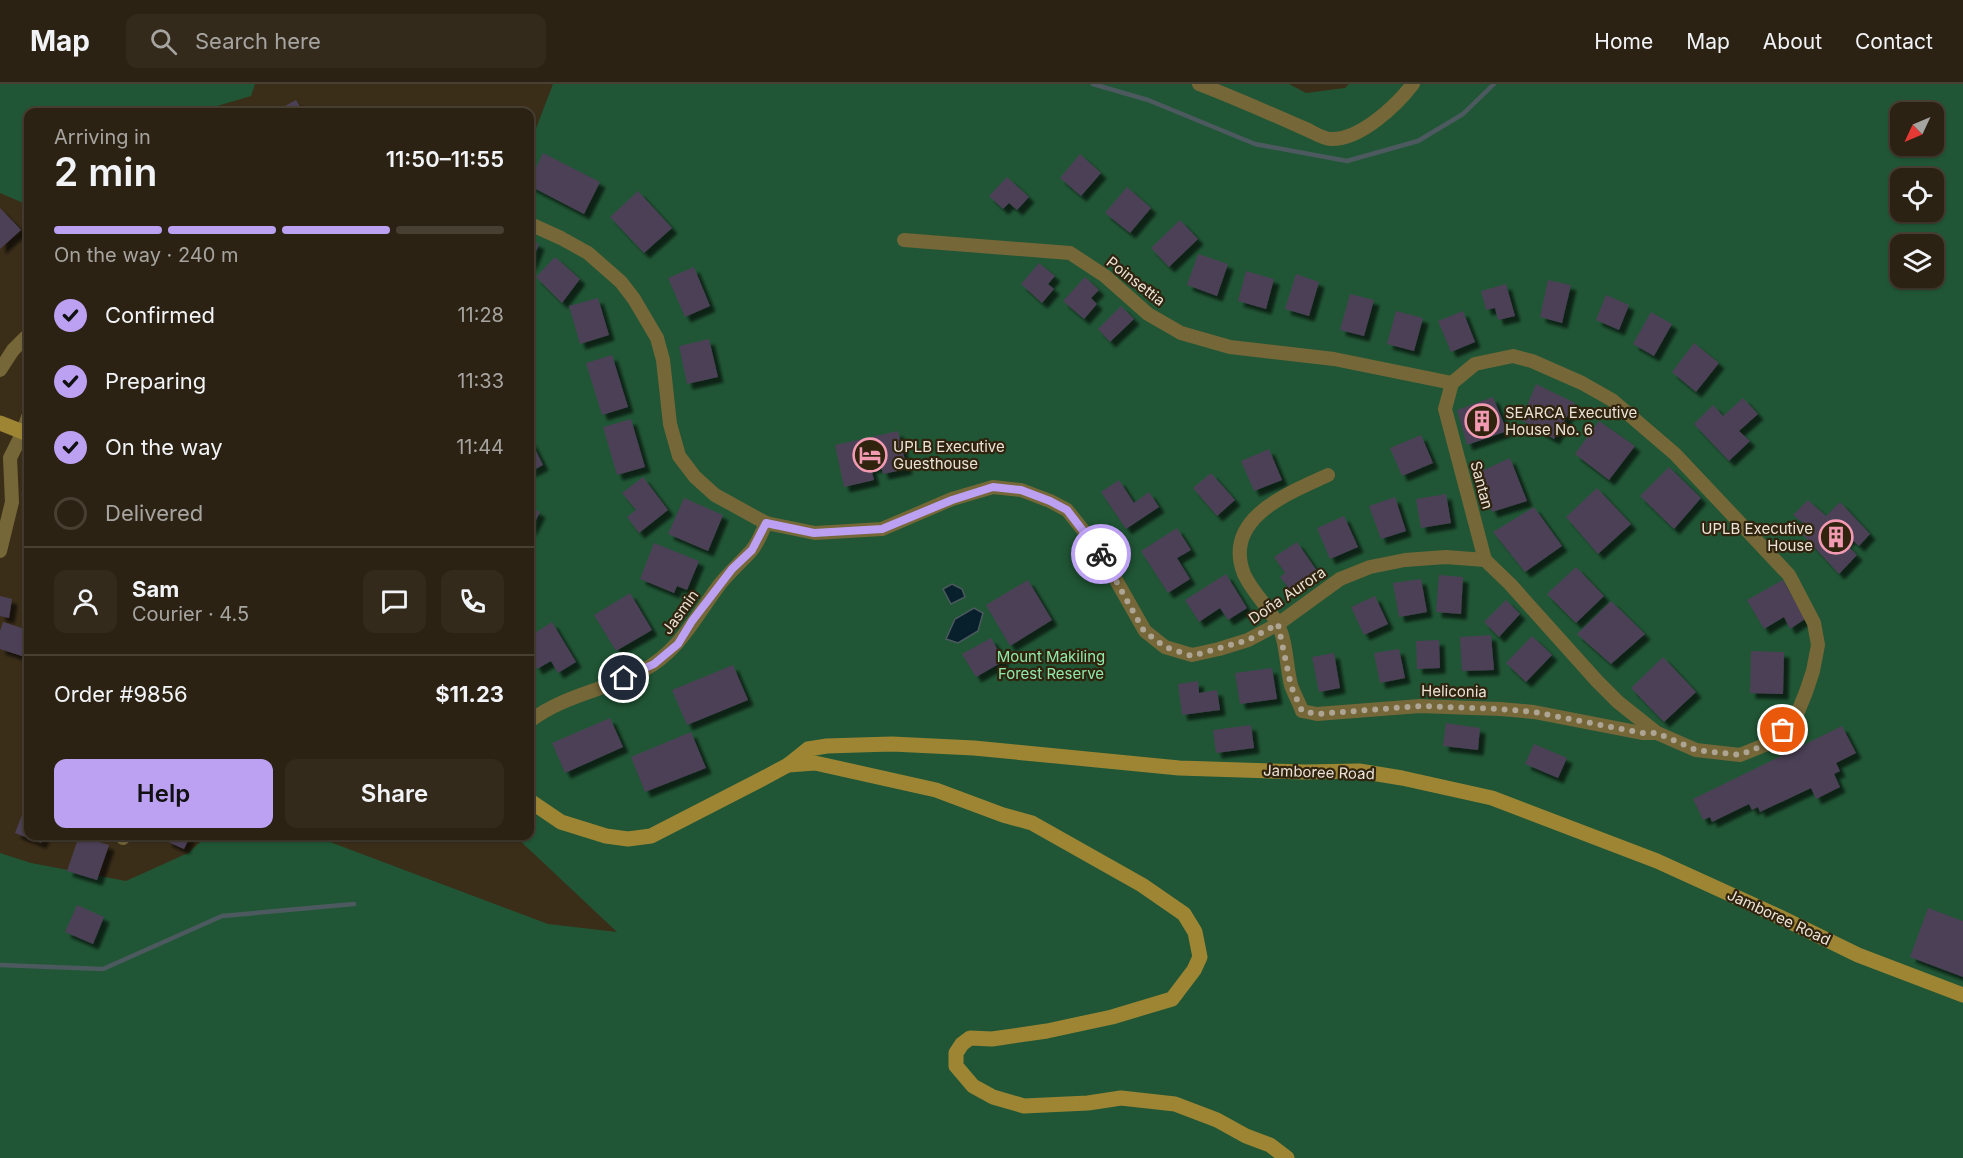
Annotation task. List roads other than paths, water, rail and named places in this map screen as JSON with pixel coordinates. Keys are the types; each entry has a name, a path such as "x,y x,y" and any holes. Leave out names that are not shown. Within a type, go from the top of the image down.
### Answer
{"main road":[{"path":"0,423 24,427"},
{"name":"Jamboree Road","path":"534,804 561,822 606,837 628,839 651,836 788,765 808,749 827,746 892,744 1054,754 1179,768 1305,772 1359,771 1492,798 1657,861 1858,955 1963,996"},
{"path":"788,765 815,763 936,790 1032,824 1142,885 1184,914 1195,932 1200,957 1172,999 1112,1017 1047,1031 992,1039 970,1038 956,1053 956,1066 973,1086 993,1097 1024,1106 1088,1103 1121,1098 1175,1104 1217,1120 1246,1136 1270,1145 1287,1158"}],"street":[{"path":"1198,84 1329,140 1353,135 1382,116 1404,96 1413,84"},
{"name":"Doña Aurora","path":"534,226 588,253 621,282 657,338 663,360 670,424 679,456 695,477 715,495 766,523 814,533 882,529 952,500 993,487 1021,490 1067,510 1099,550 1144,631 1165,647 1192,656 1248,640 1278,624 1340,579 1370,567 1405,560 1446,557 1485,560"},
{"name":"Poinsettia","path":"904,240 1070,254 1105,276 1148,314 1181,333 1230,347 1334,359 1452,383"},
{"path":"0,370 24,339"},
{"path":"1452,383 1475,364 1513,356 1532,361 1582,383 1612,400 1675,454 1789,575 1814,623 1818,645 1813,671 1795,718 1772,742 1740,755 1696,750 1657,733 1618,702 1597,681 1521,596 1485,560"},
{"name":"Santan","path":"1452,383 1445,409 1485,560"},
{"path":"0,551 12,502 10,458 24,433"},
{"path":"1278,624 1244,574 1240,557 1242,537 1251,522 1277,499 1328,475"},
{"name":"Jasmin","path":"534,719 556,705 640,672 667,655 678,644 732,569 752,550 766,523"},
{"name":"Heliconia","path":"1278,624 1291,686 1302,711 1317,714 1420,706 1500,709 1534,712 1642,733 1657,733"}],"water":[{"path":"952,584 962,589 965,597 951,604 943,589"},
{"path":"974,608 983,613 978,631 958,643 946,639 955,619"}],"waterway":[{"path":"1093,84 1148,100 1255,144 1347,161 1418,141 1463,114 1494,84"},
{"path":"0,965 103,969 222,916 354,904"}],"place":[{"name":"SEARCA Executive House No. 6","path":"1482,421"},
{"name":"UPLB Executive Guesthouse","path":"870,455"},
{"name":"UPLB Executive House","path":"1836,537"}],"park label":[{"name":"Mount Makiling Forest Reserve","path":"1051,664"}]}
